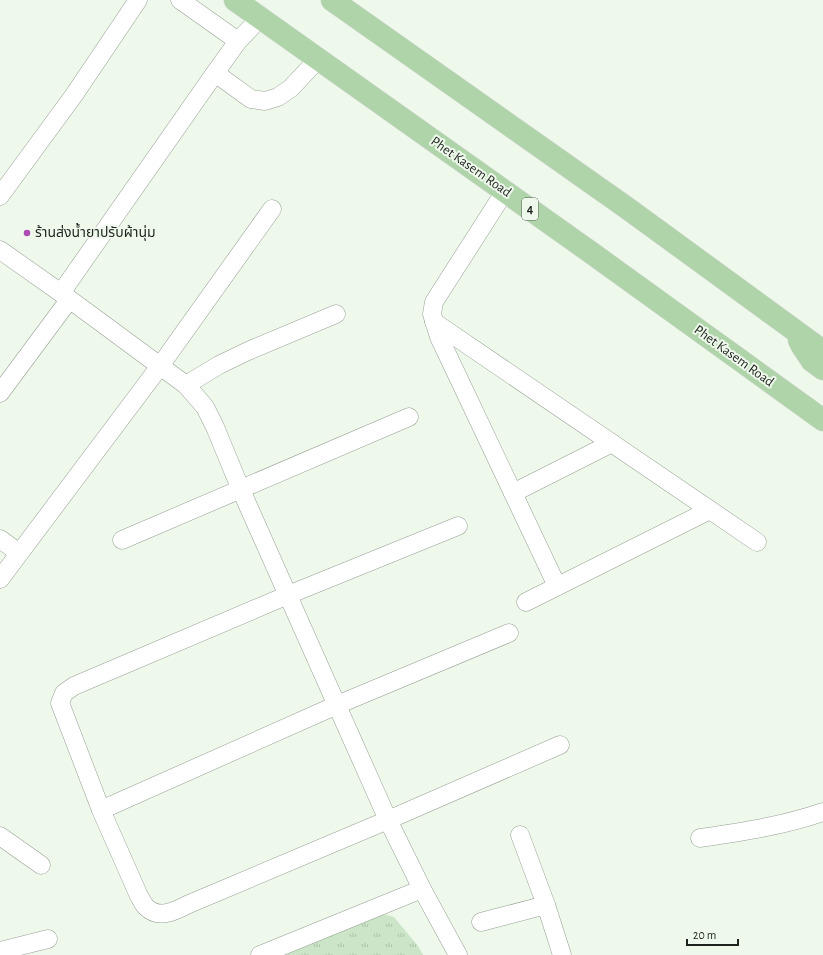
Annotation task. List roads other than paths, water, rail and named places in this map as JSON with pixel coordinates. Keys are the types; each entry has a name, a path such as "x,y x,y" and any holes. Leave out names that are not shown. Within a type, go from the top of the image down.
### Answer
{"main road":[{"name":"Phet Kasem Road","path":"235,0 600,258 823,420"},
{"path":"336,1 823,350"},
{"path":"798,333 798,338 812,361 823,369"}],"street":[{"path":"0,196 74,95 138,0"},
{"path":"180,0 238,40"},
{"path":"0,393 215,73 238,40 260,18"},
{"path":"215,73 251,99 265,101 278,97 291,88 318,59"},
{"path":"505,191 434,302 432,314 439,337 557,586"},
{"path":"0,579 160,366 272,209"},
{"path":"0,250 186,385 205,407 215,426 241,490 388,820 422,889 458,955"},
{"path":"186,385 219,365 248,351 336,314"},
{"path":"434,322 757,542"},
{"path":"122,540 409,417"},
{"path":"513,493 612,443"},
{"path":"526,602 710,510"},
{"path":"458,526 288,595 74,686 64,693 60,703 101,810 139,896 146,907 154,912 163,914 174,912 189,904 560,745"},
{"path":"0,539 19,553"},
{"path":"101,810 337,705 509,633"},
{"path":"700,838 762,829 823,812"},
{"path":"520,835 546,905 559,954"},
{"path":"0,836 41,865"},
{"path":"260,955 422,889"},
{"path":"481,922 546,905"},
{"path":"0,951 48,939"}],"place":[{"name":"ร้านส่งน้ำยาปรับผ้านุ่ม","path":"27,233"}]}
